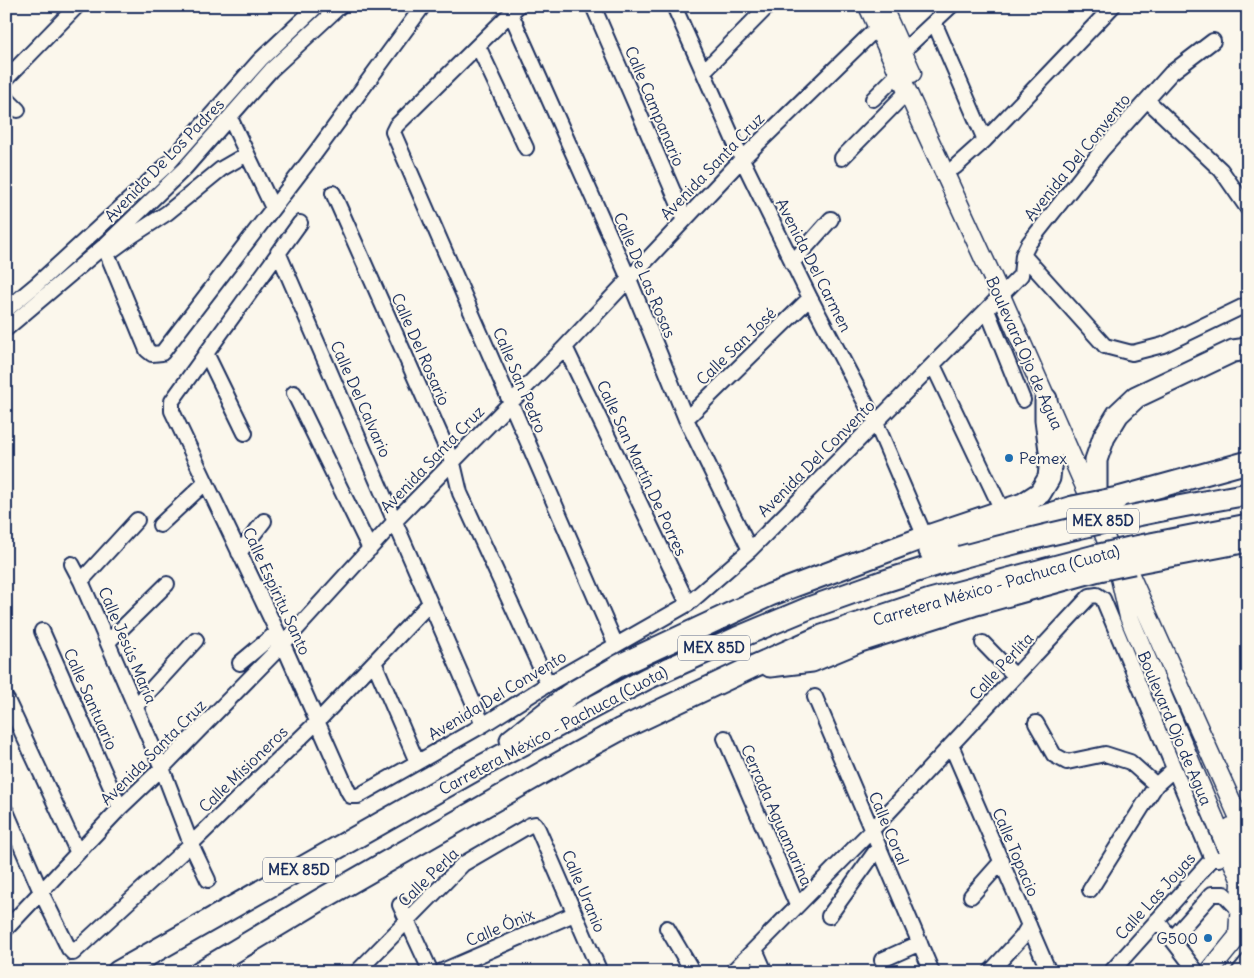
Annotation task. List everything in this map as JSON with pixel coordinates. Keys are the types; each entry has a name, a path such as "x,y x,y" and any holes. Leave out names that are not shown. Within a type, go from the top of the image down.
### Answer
{"highway":[{"path":"1096,496 1096,460 1104,437 1118,414 1136,397 1233,351 1248,349"},
{"path":"480,767 570,694 620,665 770,595 926,537 1023,504 1040,493 1049,478 1051,458 1046,420 1046,399"},
{"path":"770,595 809,588 1073,507 1118,498 1248,462"},
{"name":"Carretera México - Pachuca (Cuota)","path":"118,972 480,767 648,678 705,652 818,605 961,557 1046,534 1113,519 1248,494"},
{"name":"Carretera México - Pachuca (Cuota)","path":"200,972 328,895 620,729 822,636 930,600 1131,555 1248,525"},
{"path":"1131,555 1248,541"}],"main road":[{"name":"Boulevard Ojo de Agua","path":"868,6 882,17 902,52 954,167 1046,399 1090,498 1119,573 1129,617 1240,864 1243,916"},
{"name":"Boulevard Ojo de Agua","path":"882,17 899,73 907,92 1004,291 1136,589 1240,807 1248,838"},
{"path":"1136,589 1138,615 1240,864"},
{"path":"1209,972 1243,916"},
{"path":"1224,972 1243,916"}],"street":[{"path":"6,79 77,6"},
{"name":"Avenida De Los Padres","path":"6,310 167,165 260,60 317,6"},
{"name":"Avenida De Los Padres","path":"6,329 106,250 185,168 271,70 340,6"},
{"path":"247,154 221,169 167,213 106,250 147,350 152,354 162,353 273,208 423,6"},
{"name":"Calle Campanario","path":"593,6 685,219"},
{"name":"Avenida Del Carmen","path":"674,6 742,159 792,263 876,423 926,537"},
{"path":"704,71 768,6"},
{"path":"902,52 951,6"},
{"path":"954,167 985,140 1113,6"},
{"path":"514,10 478,46 526,148"},
{"name":"Calle De Las Rosas","path":"514,10 629,279 686,419 750,550"},
{"name":"Avenida Santa Cruz","path":"6,929 120,808 162,768 280,638 370,549 565,347 742,159 882,17"},
{"path":"934,22 985,140"},
{"name":"Avenida Del Convento","path":"351,796 358,796 483,725 548,684 688,604 750,550 1021,275 1023,254 1029,244 1102,150 1171,73 1213,41"},
{"name":"Calle San Pedro","path":"478,46 393,132 616,645"},
{"path":"873,99 899,73"},
{"path":"842,158 907,92"},
{"path":"6,98 18,110"},
{"path":"1147,100 1221,170 1248,209"},
{"path":"230,118 273,208"},
{"name":"Calle Del Rosario","path":"333,193 453,462 460,493 548,684"},
{"path":"792,263 831,219"},
{"path":"245,433 206,353 300,223"},
{"name":"Calle Del Calvario","path":"278,252 483,725"},
{"path":"1023,254 1105,346 1132,353 1162,345 1248,304"},
{"name":"Calle San José","path":"686,419 810,298"},
{"path":"987,310 1023,400"},
{"name":"Calle San Martín De Porres","path":"565,347 688,604"},
{"name":"Calle Espíritu Santo","path":"206,353 172,402 172,411 280,638 351,796"},
{"path":"933,365 1002,510"},
{"path":"294,393 370,549"},
{"path":"160,525 206,482"},
{"path":"81,581 137,520"},
{"path":"240,552 264,521"},
{"name":"Calle Jesús María","path":"72,564 108,642 162,768 191,844 208,880"},
{"path":"108,642 167,584"},
{"name":"Calle Perlita","path":"732,972 871,831 1090,596 1097,595 1103,599 1212,859"},
{"name":"Calle Misioneros","path":"41,892 69,949 73,953 79,950 317,722 430,602"},
{"name":"Calle Santuario","path":"42,631 120,808"},
{"path":"240,663 280,638"},
{"path":"135,707 196,640"},
{"path":"983,643 1015,676"},
{"path":"374,662 417,762"},
{"name":"Calle Coral","path":"815,697 932,972"},
{"path":"7,700 78,853"},
{"path":"1036,723 1054,755 1067,762 1104,754 1130,762 1156,785"},
{"name":"Cerrada Aguamarina","path":"725,738 798,905"},
{"name":"Calle Topacio","path":"951,745 1049,972"},
{"path":"1090,890 1156,785 1174,769"},
{"path":"6,811 41,892"},
{"name":"Calle Uranio","path":"534,824 538,829 600,972"},
{"name":"Calle Perla","path":"357,972 463,864 534,824"},
{"path":"829,916 878,848"},
{"name":"Calle Las Joyas","path":"1111,972 1212,859 1240,864"},
{"path":"971,896 1002,861"},
{"path":"1172,939 1212,894 1224,894 1243,916"},
{"path":"400,905 431,972"},
{"name":"Calle Ónix","path":"440,972 574,914"},
{"path":"1157,920 1197,972"},
{"path":"991,971 1022,937 1029,925"},
{"path":"666,928 693,972"},
{"path":"882,960 920,943"},
{"path":"755,949 765,972"},
{"path":"1241,972 1248,963"}],"place":[{"name":"Pemex","path":"1009,458"},
{"name":"G500","path":"1208,938"}]}
